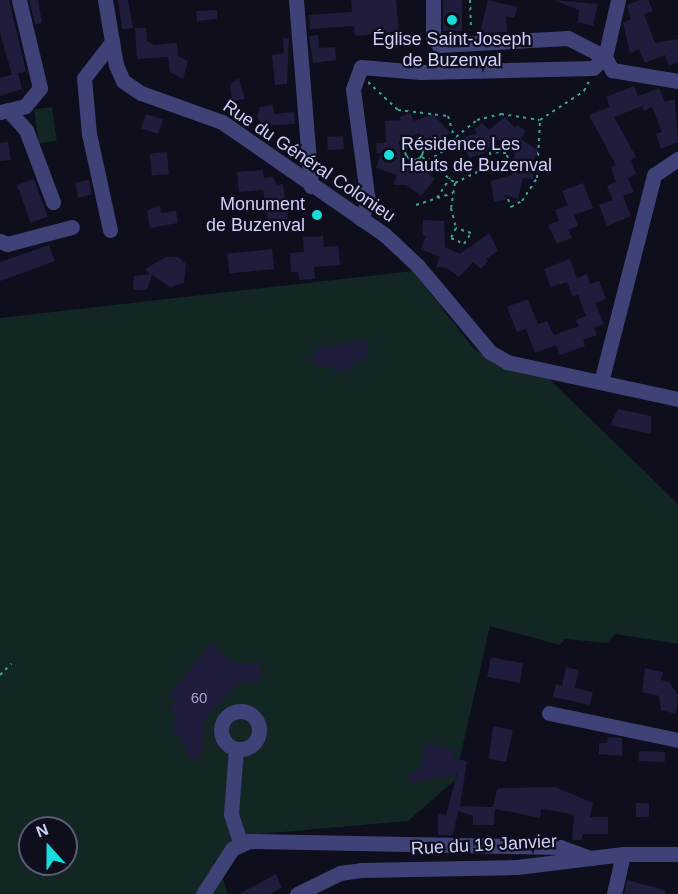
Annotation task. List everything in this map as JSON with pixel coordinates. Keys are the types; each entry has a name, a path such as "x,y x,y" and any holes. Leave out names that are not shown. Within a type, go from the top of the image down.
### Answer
{"street":[{"path":"4,111 25,106 39,88 19,0"},
{"name":"Rue du Général Colonieu","path":"105,0 112,42 123,81 141,93 222,122 361,219 418,266 479,343 507,362 678,399"},
{"path":"296,0 311,186"},
{"path":"433,0 433,38 439,45 568,38 601,63 618,72 678,81"},
{"path":"601,63 618,0"},
{"path":"110,230 89,134 84,78 112,42"},
{"path":"361,219 368,202 353,89 357,72 371,64 421,72 601,63"},
{"path":"4,111 26,130 53,202"},
{"path":"601,382 654,175 678,159"},
{"path":"0,241 7,244 72,227"},
{"path":"549,713 678,740"},
{"path":"236,749 231,814 240,842"},
{"path":"240,842 439,845 549,854"},
{"path":"204,894 240,842"},
{"name":"Rue du 19 Janvier","path":"297,894 340,873 361,870 549,854 591,858 623,854 678,854"},
{"path":"614,894 623,854"}],"path":[{"path":"470,0 472,45"},
{"path":"456,137 477,120 501,114 540,120 584,91 601,63"},
{"path":"357,72 398,110 448,116 456,137 456,144 427,161"},
{"path":"508,199 511,207 522,201 537,178 540,120"},
{"path":"422,157 409,158 406,146 418,142 422,157 455,183"},
{"path":"455,183 491,165 504,163 506,153 490,152 491,165"},
{"path":"437,198 450,178"},
{"path":"455,183 453,193 456,228 451,238 464,244 471,233 456,228"},
{"path":"416,204 453,193"},
{"path":"0,675 10,664"}],"green space":[{"path":"52,107 57,141 39,143 34,110"},
{"path":"413,271 474,349 499,365 544,374 678,504 678,644 616,634 607,643 565,639 560,645 490,626 455,780 408,821 236,836 219,868 228,894 0,894 0,318"}],"building":[{"path":"0,0 9,0 26,71 12,75 0,33"},
{"path":"29,0 38,0 42,23 35,24"},
{"path":"118,0 128,0 133,28 122,29"},
{"path":"351,0 396,0 399,31 355,36 354,26 310,29 309,15 352,12"},
{"name":"Église Saint-Joseph de Buzenval","path":"443,0 462,0 462,31 443,31"},
{"path":"488,0 518,7 514,18 506,16 507,32 480,33"},
{"path":"553,0 598,4 593,26 578,22 579,10"},
{"path":"640,0 648,0 653,11 644,14 655,43 678,39 678,62 669,66 665,55 645,63 639,49 630,53 623,23 631,19 627,5"},
{"path":"217,10 217,19 197,21 196,11"},
{"path":"135,28 146,28 147,41 154,45 177,43 178,56 188,61 183,79 170,72 168,57 137,59"},
{"path":"318,35 319,48 335,47 336,60 313,63 309,36"},
{"path":"283,38 289,38 287,84 275,85 272,55 284,53"},
{"path":"18,73 22,89 0,96 0,78"},
{"path":"239,78 245,99 232,101 230,85"},
{"path":"634,86 638,96 659,88 665,102 675,99 678,142 661,149 656,134 662,132 652,107 644,111 642,106 614,117 636,157 631,160 636,174 628,178 634,192 623,196 631,216 607,226 599,205 613,200 607,186 616,182 611,168 616,165 589,115 610,107 606,97"},
{"path":"273,105 274,114 294,112 295,124 262,126 257,116 260,107"},
{"name":"Résidence Les Hauts de Buzenval","path":"410,113 414,121 433,114 450,133 434,148 419,133 399,142 402,164 419,166 435,179 421,196 406,185 393,185 397,175 376,168 381,153 377,154 376,143 386,143 385,121 401,120 399,117"},
{"path":"146,114 163,120 158,134 141,128"},
{"name":"Résidence Les Hauts de Buzenval","path":"505,117 515,128 517,125 526,131 521,139 539,151 532,163 536,164 534,179 523,178 518,199 505,195 505,200 494,202 491,181 512,175 515,149 496,139 485,153 469,158 462,138 477,133 474,129 482,123 489,130"},
{"path":"343,136 344,149 328,150 327,137"},
{"path":"8,142 11,160 0,161 0,143"},
{"path":"167,152 169,174 152,175 150,153"},
{"path":"263,170 264,178 273,177 277,185 283,184 289,230 270,232 263,190 239,192 237,172"},
{"path":"34,179 48,217 31,223 17,185"},
{"path":"89,180 92,195 78,197 75,183"},
{"path":"583,183 593,208 574,215 578,226 568,230 572,238 557,244 548,225 559,221 555,210 568,205 562,191"},
{"path":"160,205 161,213 176,211 178,223 150,228 147,211"},
{"name":"Résidence Les Hauts de Buzenval","path":"423,220 444,221 445,247 460,254 489,233 498,251 486,259 488,261 481,269 473,262 459,277 447,268 436,267 440,257 421,249 426,236 422,235"},
{"path":"323,236 324,247 338,246 340,265 314,267 315,279 299,280 298,272 291,272 290,253 304,252 303,237"},
{"path":"49,245 55,261 0,281 0,262"},
{"path":"272,249 274,269 229,274 227,254"},
{"path":"166,257 178,257 186,264 184,283 170,287 152,275 147,290 133,290 134,276 150,274 145,269"},
{"path":"570,259 577,278 587,274 590,284 599,281 606,299 595,303 604,324 594,328 597,335 583,340 585,346 560,355 556,345 535,353 526,329 517,332 507,307 528,299 538,324 547,321 554,335 579,326 576,320 586,316 578,295 572,296 567,282 551,287 544,269"},
{"path":"362,340 371,350 365,359 353,361 354,368 333,372 332,365 319,367 311,361 316,348"},
{"path":"618,409 651,416 651,434 610,425"},
{"path":"211,643 232,662 261,664 259,684 239,682 203,721 204,747 199,759 190,759 179,736 172,732 176,714 169,709 176,701 169,695"},
{"path":"491,657 523,663 520,683 487,677"},
{"path":"566,667 579,670 575,688 593,692 590,705 553,697 556,684 562,686"},
{"path":"645,668 663,672 661,680 669,682 678,695 676,714 661,710 659,696 642,692"},
{"path":"493,726 513,730 506,762 489,759"},
{"path":"608,737 622,738 622,756 599,754 599,743 607,743"},
{"path":"426,743 455,750 453,758 467,761 460,806 493,807 497,789 502,788 555,787 593,803 590,817 608,817 608,834 583,834 581,840 572,840 574,816 567,813 541,809 540,818 495,809 494,825 473,825 473,816 458,811 453,835 438,835 438,813 446,815 457,774 410,783 408,773 420,770"},
{"path":"639,751 665,752 665,762 639,761"},
{"path":"636,803 649,803 649,817 636,817"},
{"path":"276,874 282,888 270,894 239,894"},
{"path":"627,880 665,890 665,894 624,894"}],"place":[{"name":"Église Saint-Joseph de Buzenval","path":"452,20"},
{"name":"Résidence Les Hauts de Buzenval","path":"389,155"},
{"name":"Monument de Buzenval","path":"317,215"}]}
